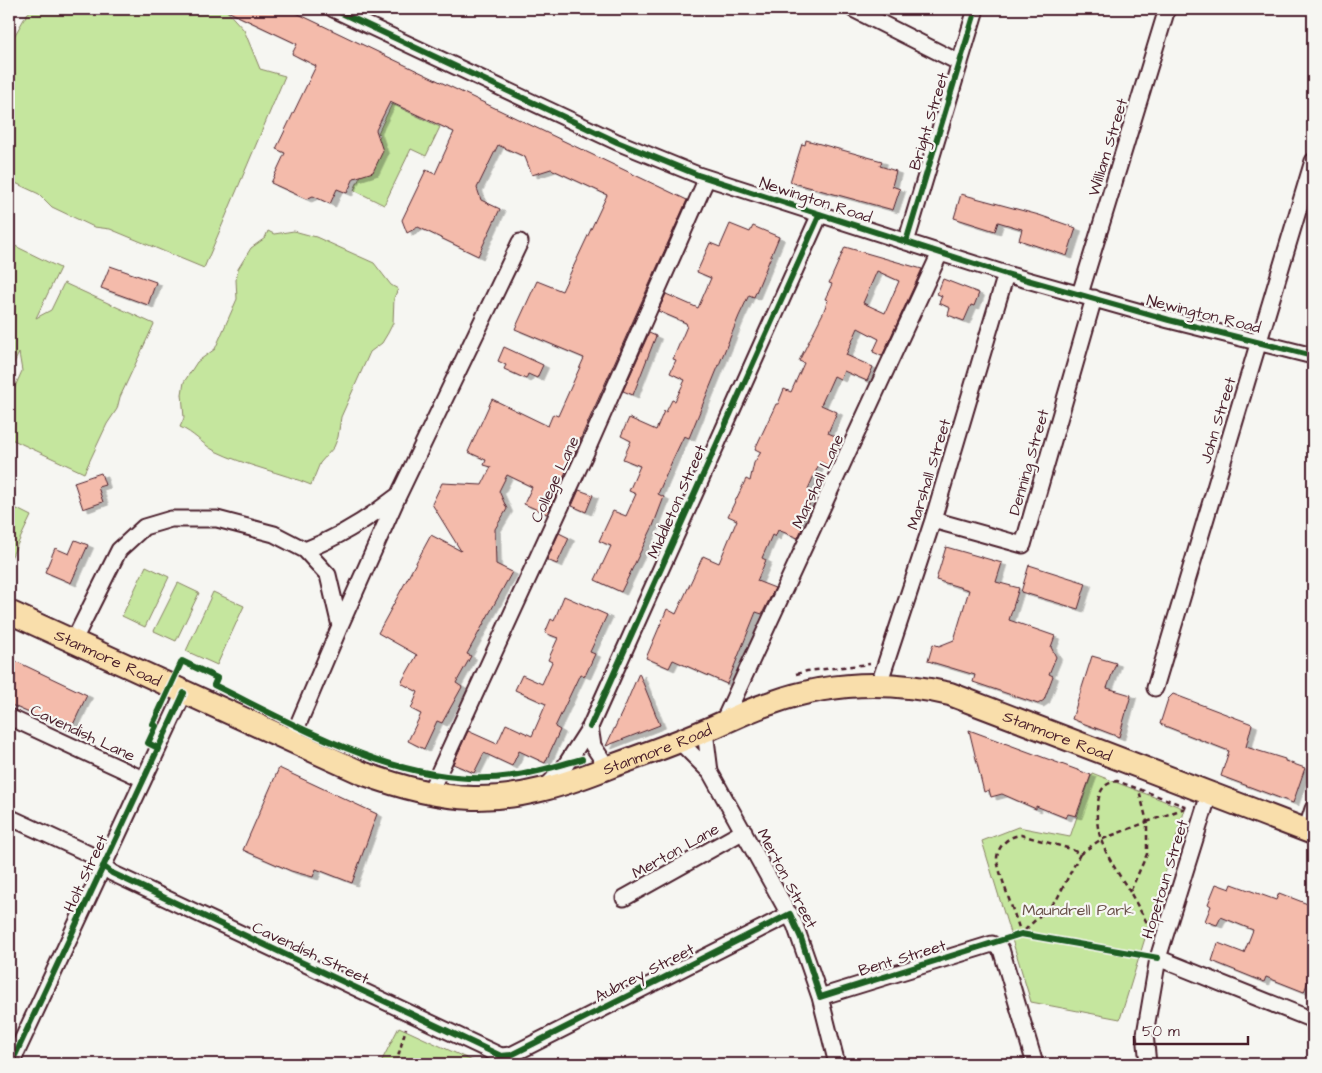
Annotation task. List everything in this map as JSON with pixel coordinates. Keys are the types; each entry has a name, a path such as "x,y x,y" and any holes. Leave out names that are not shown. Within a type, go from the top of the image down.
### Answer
{"highway":[{"name":"Stanmore Road","path":"9,612 291,742 378,779 433,784 472,798 543,790 679,741 769,703 883,674 924,688 950,694 1310,832"}],"street":[{"name":"Newington Road","path":"333,9 617,142 707,178 1006,274 1313,356"},
{"path":"853,9 960,63"},
{"name":"Bright Street","path":"906,242 976,9"},
{"name":"William Street","path":"1087,296 1167,9"},
{"name":"John Street","path":"1155,688 1313,161"},
{"name":"College Lane","path":"433,784 586,452 707,178"},
{"name":"Middleton Street","path":"543,790 563,769 590,727 820,214"},
{"path":"291,742 398,496 520,242"},
{"name":"Marshall Lane","path":"714,726 940,253"},
{"name":"Marshall Street","path":"883,674 933,520 1006,274"},
{"name":"Denning Street","path":"933,520 1023,545 1087,296"},
{"path":"305,550 331,540 367,520 398,496"},
{"path":"73,642 119,550 144,527 172,519 216,519 274,534 305,550 328,576 340,626"},
{"name":"Holt Street","path":"11,1064 184,693"},
{"name":"Cavendish Lane","path":"9,717 143,779"},
{"name":"Merton Street","path":"710,772 714,726"},
{"path":"590,727 593,746 608,768"},
{"name":"Merton Street","path":"679,741 710,772 790,914 801,938 820,997 837,1064"},
{"name":"Hopetoun Street","path":"1148,1064 1146,1034 1158,958 1209,794"},
{"path":"1310,832 1313,809"},
{"name":"Cavendish Street","path":"9,817 89,854 112,873 494,1054 501,1056 511,1055"},
{"name":"Merton Lane","path":"624,898 744,831"},
{"name":"Aubrey Street","path":"511,1055 790,914"},
{"path":"992,944 1001,949 1035,1064"},
{"name":"Bent Street","path":"820,997 992,944"},
{"path":"1158,958 1313,1020"}],"path":[{"path":"157,714 182,661 209,674"},
{"path":"788,677 807,671 859,664 883,674"},
{"path":"1130,892 1147,854 1147,822 1139,790 1117,781 1108,782 1098,797 1096,816 1100,840 1151,929 1148,937"},
{"path":"992,944 1021,934 1057,899 1080,854 1100,840 1188,807"},
{"path":"1021,934 997,859 1002,845 1012,836 1021,835 1071,849 1080,854"},
{"path":"1021,934 1030,936"},
{"path":"396,1064 406,1026"}],"green space":[{"path":"33,9 225,9 244,30 260,69 285,76 204,268 110,229 94,227 52,207 39,194 9,180 9,45 27,14"},
{"path":"392,104 440,127 426,156 411,149 384,205 354,190 380,135 378,133"},
{"path":"268,231 274,234 294,231 316,237 374,263 391,285 398,289 394,298 393,323 382,343 370,352 341,417 338,437 334,447 320,463 311,485 215,451 190,432 180,427 184,418 182,394 184,382 197,362 215,349 237,299 236,280 238,269 251,248 265,238"},
{"path":"9,243 60,268 36,318 51,310 64,283 154,324 120,397 117,409 107,424 84,473 9,438 9,400 22,371 19,353 9,373"},
{"path":"9,505 31,516 9,562"},
{"path":"146,566 169,577 145,627 122,616"},
{"path":"178,583 199,593 176,641 154,631"},
{"path":"213,592 244,606 217,665 186,651"},
{"name":"Maundrell Park","path":"1092,773 1185,809 1120,1019 1031,1002 982,841 1018,827 1070,837"},
{"path":"399,1027 479,1064 380,1064"}],"building":[{"path":"223,9 288,9 687,200 547,514 524,504 532,487 507,475 499,491 507,509 495,529 496,564 512,572 467,654 471,656 456,683 462,687 442,723 437,721 424,749 408,741 421,714 411,709 418,692 401,683 417,655 378,633 431,535 461,551 432,504 442,483 482,485 491,467 484,465 486,460 468,452 492,399 548,426 553,414 558,416 584,358 515,329 537,281 562,291 607,195 551,169 532,175 525,157 498,145 477,188 481,200 500,209 478,256 418,227 407,233 402,220 426,170 435,174 454,132 390,102 376,130 383,151 373,172 354,178 347,193 337,189 330,204 313,196 306,199 271,183 285,153 276,149 316,66 292,54 297,44"},
{"path":"806,140 882,161 880,166 896,171 892,186 900,189 893,210 790,182 802,144 805,145"},
{"path":"961,194 1039,215 1076,228 1067,256 1019,240 1022,229 998,222 995,231 954,218"},
{"path":"730,224 750,232 753,226 779,237 754,297 749,295 739,316 689,438 684,436 673,459 658,494 664,497 653,526 621,592 595,580 611,546 599,541 613,511 626,516 636,494 629,491 640,466 623,459 631,441 621,436 629,418 656,430 664,411 666,412 672,400 675,401 685,380 670,373 676,360 673,359 687,326 686,323 658,311 666,294 698,308 711,278 697,272 710,243 720,247"},
{"path":"845,247 922,269 882,356 873,352 879,339 858,328 846,355 873,367 867,381 844,371 840,379 834,376 821,405 837,412 828,433 842,439 831,467 820,462 808,489 815,492 800,525 803,526 798,538 778,530 775,537 772,535 762,558 766,560 757,581 775,588 762,614 756,612 727,684 673,660 669,668 646,658 667,609 676,614 703,556 719,563 737,520 728,516 746,479 750,481 754,463 761,452 755,449 776,404 778,404 784,389 791,392 804,363 799,361 828,300 825,299 832,284 829,283","holes":["877,271 899,281 885,313 863,303"]},
{"path":"110,266 156,282 148,305 101,288"},
{"path":"943,279 979,293 974,306 971,305 964,321 948,315 950,308 939,303 942,296 937,294"},
{"path":"649,333 656,336 633,395 623,391"},
{"path":"504,347 543,365 537,378 528,374 526,379 504,369 506,365 498,361"},
{"path":"101,473 105,485 98,487 103,502 83,509 74,482"},
{"path":"579,490 593,495 586,512 572,506"},
{"path":"559,533 569,538 557,564 547,560"},
{"path":"75,540 88,545 71,583 45,572 55,548 69,554"},
{"path":"946,547 1002,563 996,582 1019,588 1009,620 1055,636 1051,647 1056,657 1049,674 1053,676 1044,700 1038,704 973,682 975,675 928,661 933,644 939,646 954,640 969,590 936,580"},
{"path":"1029,565 1086,583 1078,609 1021,592"},
{"path":"564,596 607,615 590,652 595,654 585,676 580,674 555,727 560,730 545,763 519,751 512,766 484,753 474,773 453,764 468,731 497,744 506,724 532,736 546,704 515,690 522,675 542,684 552,662 548,660 558,638 545,633 551,619 554,621"},
{"path":"1092,656 1116,663 1107,688 1131,695 1119,737 1072,719"},
{"path":"9,658 87,695 70,731 9,704"},
{"path":"639,673 660,725 606,746 625,706"},
{"path":"1173,694 1252,724 1246,747 1285,759 1285,761 1305,768 1293,803 1221,776 1229,751 1160,724 1168,699"},
{"path":"969,730 1091,775 1076,816 1068,814 1066,818 1036,806 1036,809 1002,794 991,797 989,790 984,792"},
{"path":"279,768 377,814 352,883 316,869 313,877 291,871 243,850"},
{"path":"1216,884 1230,889 1232,884 1276,900 1279,893 1313,906 1313,968 1304,992 1266,977 1264,982 1212,961 1218,943 1244,953 1253,930 1221,917 1217,925 1205,921 1211,906 1208,904"}],"cycle path":[{"path":"333,9 617,142 698,175 1006,274 1169,320 1313,356"},
{"path":"906,242 976,9"},
{"path":"590,727 820,214"},
{"path":"158,748 148,743 156,726 153,724 182,661 217,678 214,685 284,720 358,753 396,765 434,774 473,778 521,775 582,759"},
{"path":"11,1064 184,693"},
{"path":"103,866 112,873 501,1056 511,1055 790,914 801,938 820,997 1021,934 1158,958"}]}
